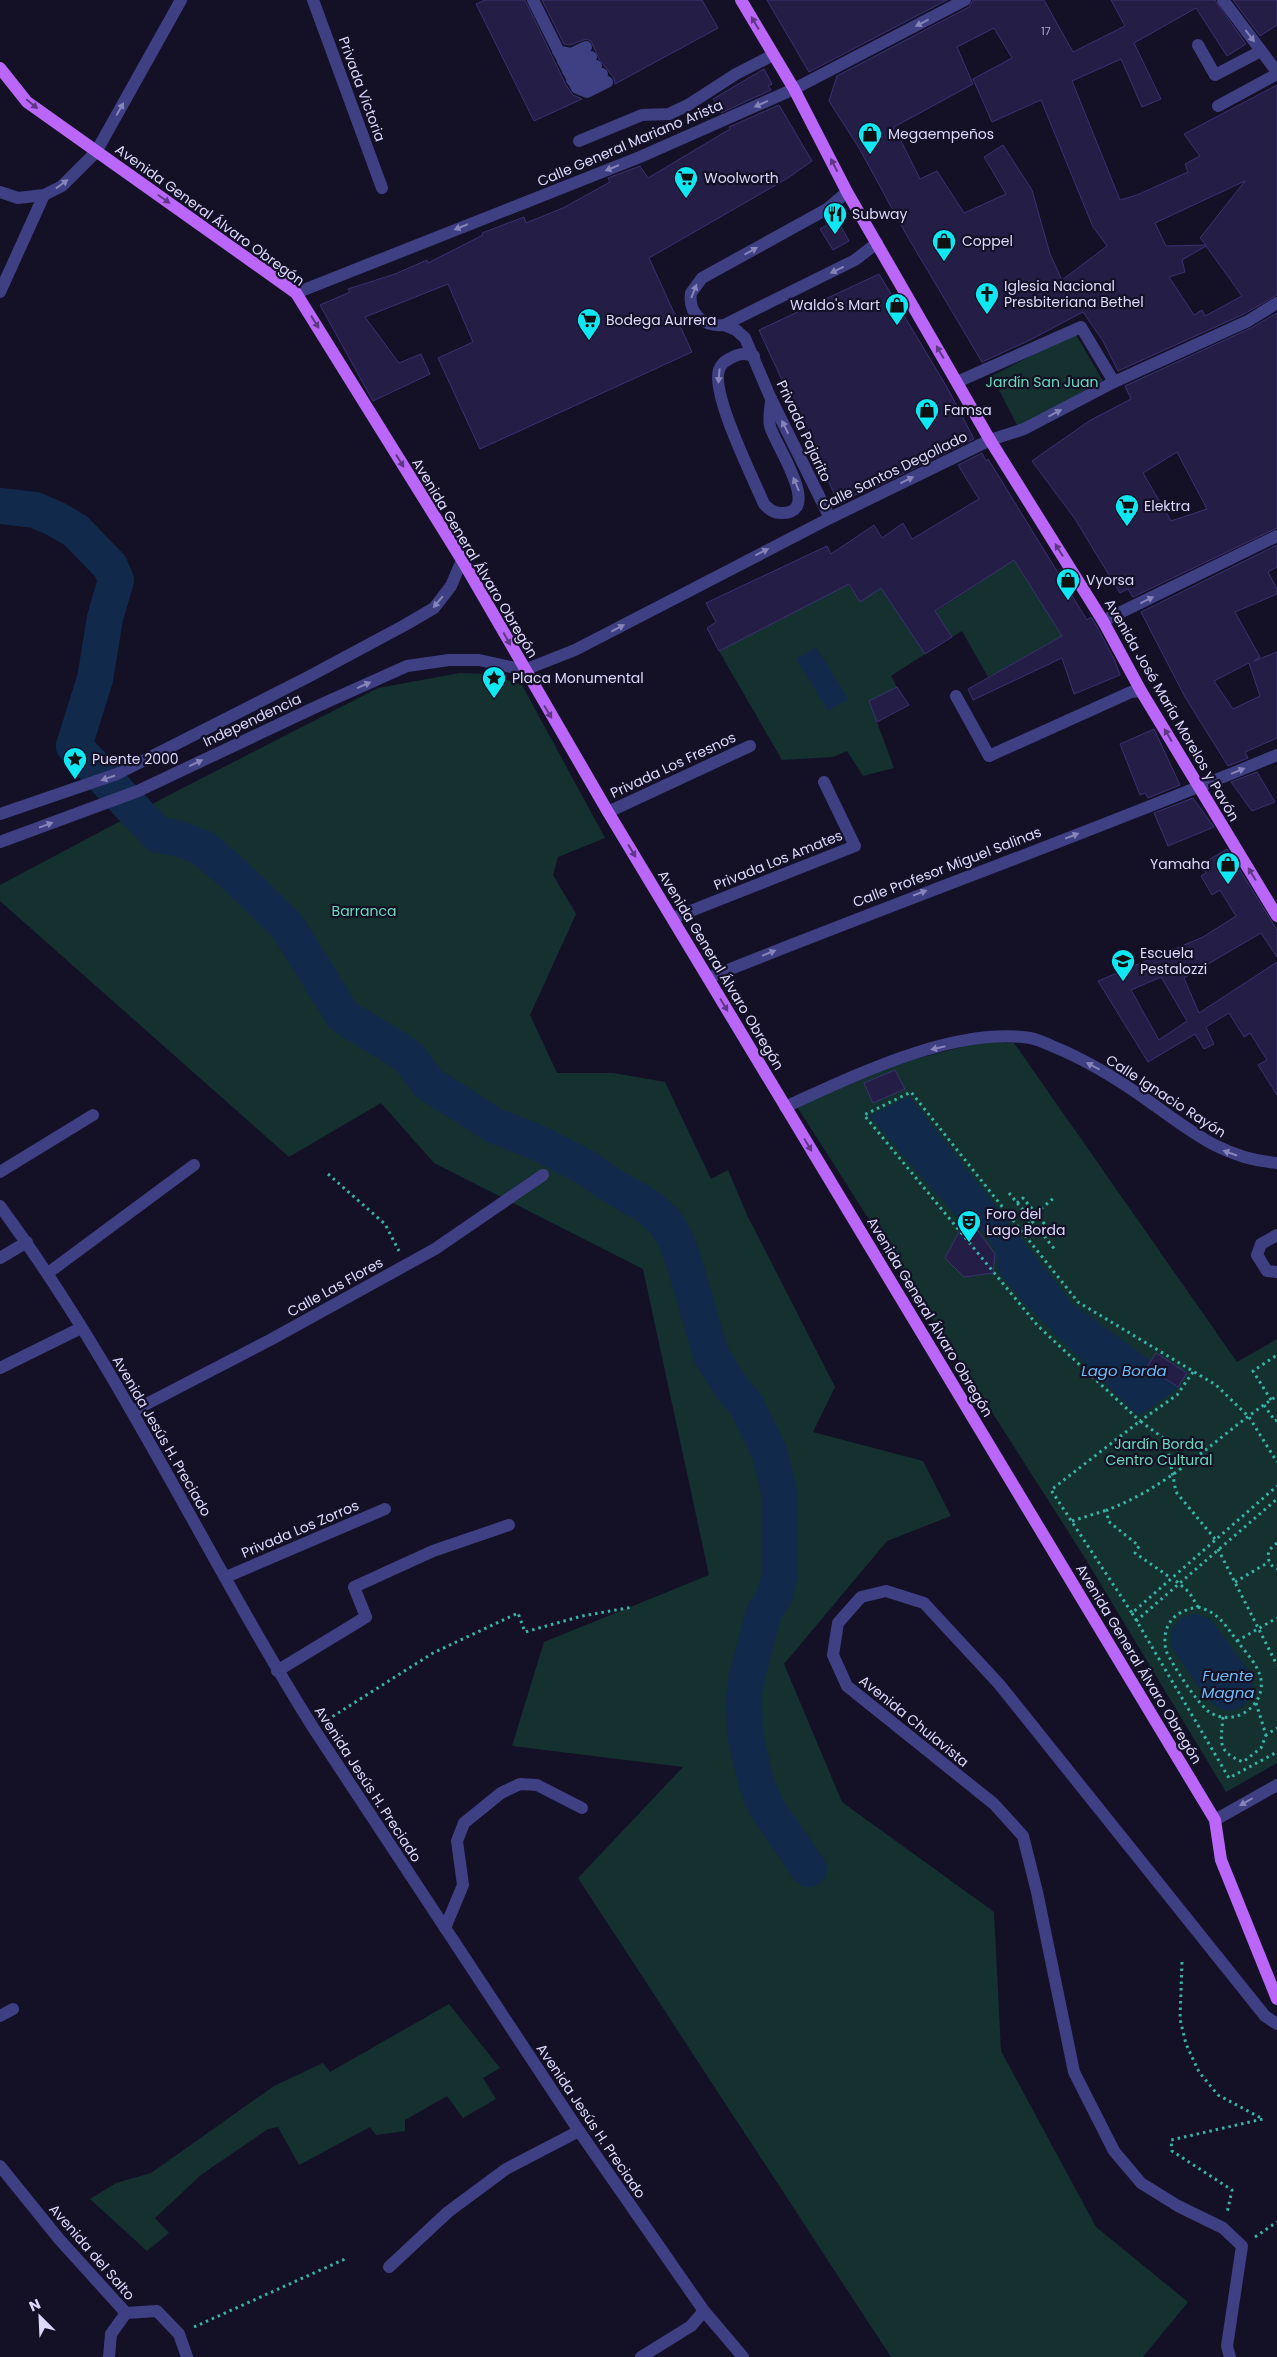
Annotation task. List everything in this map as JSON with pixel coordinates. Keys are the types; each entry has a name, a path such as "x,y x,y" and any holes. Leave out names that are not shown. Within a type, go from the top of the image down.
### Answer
{"main road":[{"name":"Avenida José María Morelos y Pavón","path":"741,0 794,89 847,192 990,440 1103,621 1141,691 1277,916"},
{"name":"Avenida General Álvaro Obregón","path":"0,68 27,102 296,292 462,560 608,812 1215,1820 1221,1860 1277,1999"}],"street":[{"path":"0,192 18,198 44,195 62,186 96,152 181,0"},
{"name":"Privada Victoria","path":"313,0 382,188"},
{"path":"533,0 576,88 587,92 597,65"},
{"name":"Calle General Mariano Arista","path":"296,292 642,160 794,89 965,0"},
{"path":"1218,106 1277,73 1223,0"},
{"path":"1198,45 1215,75 1261,51"},
{"path":"565,66 571,54 597,65"},
{"path":"579,141 642,116 669,114 774,54"},
{"path":"565,66 580,74 597,65"},
{"name":"Privada Pajarito","path":"830,518 771,399 745,338 736,330 724,325 703,322 694,312 691,298 697,283 702,278 827,209 847,192"},
{"path":"0,292 44,195"},
{"path":"724,325 855,260 877,243"},
{"name":"Calle Santos Degollado","path":"524,670 574,650 830,518 990,440 1024,429 1114,382 1248,321 1277,303"},
{"path":"957,382 1081,327 1114,382"},
{"path":"754,356 747,353 736,355 723,363 718,371 721,401 764,504 771,510 781,513 787,512 796,505 800,492 770,426 771,399"},
{"path":"1103,621 1277,536"},
{"name":"Independencia","path":"0,814 117,774 308,678 434,608 451,586 462,560"},
{"name":"Independencia","path":"0,842 138,791 320,704 407,666 449,660 472,660 524,670"},
{"path":"956,696 989,756 1131,692 1141,691"},
{"name":"Privada Los Fresnos","path":"608,812 750,746"},
{"name":"Calle Profesor Miguel Salinas","path":"708,978 876,910 1199,787 1277,755"},
{"name":"Privada Los Amates","path":"673,918 855,846 824,782"},
{"name":"Calle Ignacio Rayón","path":"785,1107 851,1077 922,1051 986,1036 1031,1038 1068,1052 1112,1076 1184,1128 1220,1150 1254,1161 1277,1163"},
{"path":"0,1172 94,1116"},
{"path":"48,1273 194,1166"},
{"name":"Calle Las Flores","path":"133,1411 270,1340 436,1249 543,1176"},
{"name":"Avenida Jesús H. Preciado","path":"0,1206 48,1273 133,1411 277,1670 579,2132 704,2311 743,2357"},
{"path":"1277,1235 1260,1244 1256,1255 1267,1271 1277,1272"},
{"path":"0,1258 27,1242"},
{"path":"0,1368 81,1328"},
{"name":"Privada Los Zorros","path":"226,1577 385,1509"},
{"path":"277,1670 366,1617 354,1587 433,1551 509,1525"},
{"name":"Avenida Chulavista","path":"1242,2246 1223,2228 1178,2206 1141,2183 1114,2152 1074,2072 1037,1892 1023,1836 994,1804 847,1686 833,1655 834,1647 838,1623 861,1597 886,1591 924,1603 998,1684 1265,2016 1277,2024"},
{"path":"445,1928 463,1885 457,1841 464,1823 501,1793 520,1784 537,1785 582,1808"},
{"path":"1215,1820 1277,1785"},
{"path":"0,2016 12,2009"},
{"path":"389,2266 448,2212 506,2168 579,2132"},
{"name":"Avenida del Salto","path":"0,2166 59,2239 126,2313 157,2311 179,2334 187,2357"},
{"path":"1230,2357 1227,2346 1242,2246"},
{"path":"641,2357 691,2326 704,2311"},
{"path":"110,2357 111,2334 126,2313"}],"path":[{"path":"1215,1539 1176,1492 1166,1440 1140,1421 1038,1326 864,1115 911,1092 1078,1302 1216,1386 1249,1416 1277,1462"},
{"path":"328,1174 385,1224 407,1265"},
{"path":"1010,1193 1056,1251"},
{"path":"1036,1213 1055,1197"},
{"path":"1017,1203 1022,1198 1036,1213 1047,1227 1042,1232"},
{"path":"1021,1230 1032,1221"},
{"path":"1271,1400 1253,1371 1277,1355"},
{"path":"1193,1372 1177,1395 1050,1490 1132,1613 1230,1778 1277,1752"},
{"path":"1072,1521 1125,1503 1174,1476 1264,1404 1277,1396"},
{"path":"1264,1404 1276,1422"},
{"path":"1132,1613 1277,1486"},
{"path":"1136,1621 1178,1582 1277,1499"},
{"path":"1107,1510 1108,1521 1138,1546 1135,1553 1168,1576"},
{"path":"1277,1543 1269,1550 1269,1562 1277,1569"},
{"path":"1218,1548 1277,1665"},
{"path":"1235,1582 1269,1562"},
{"path":"1178,1582 1189,1592 1198,1607 1218,1615 1257,1668 1261,1679 1260,1695 1256,1703 1242,1715 1223,1717 1215,1715 1202,1705 1166,1651 1164,1641 1170,1620 1178,1613 1198,1607"},
{"path":"328,1720 432,1653 518,1613 525,1632 582,1616 633,1607"},
{"path":"1237,1641 1277,1618"},
{"path":"1256,1703 1266,1735"},
{"path":"1223,1717 1221,1743 1228,1756 1243,1762 1261,1748 1266,1735 1277,1728"},
{"path":"1182,1962 1180,2019 1186,2044 1199,2072 1218,2095 1263,2119 1171,2140 1172,2151 1232,2190 1223,2228"},
{"path":"1242,2246 1277,2222"},
{"path":"179,2334 345,2259"}],"green space":[{"name":"Jardín San Juan","path":"1075,333 1103,381 1018,427 992,376"},
{"path":"1014,560 1062,636 988,677 962,631 952,637 935,612"},
{"path":"848,584 860,601 881,588 925,654 891,676 897,687 869,701 894,768 863,776 847,751 833,757 782,760 719,651"},
{"name":"Barranca","path":"460,673 491,674 522,685 605,838 558,857 553,875 576,914 530,1015 557,1073 613,1073 665,1082 711,1179 728,1170 747,1215 835,1387 813,1432 923,1461 951,1516 887,1541 784,1664 842,1802 994,1912 1001,2051 1096,2227 1188,2302 1143,2357 891,2357 578,1878 683,1767 512,1746 544,1642 709,1575 643,1269 434,1163 381,1103 289,1157 0,901 0,885 175,792 378,688"},
{"name":"Jardín Borda Centro Cultural","path":"989,1040 1014,1043 1237,1362 1277,1339 1277,1763 1226,1792 1085,1558 796,1105 904,1062"},
{"path":"449,2004 500,2068 483,2078 496,2099 463,2118 447,2096 405,2120 405,2131 376,2135 370,2127 299,2165 278,2127 268,2129 202,2174 155,2218 169,2233 147,2251 90,2199 116,2183 151,2173 274,2086 323,2063 330,2072"}],"water":[{"path":"816,647 848,699 828,711 796,659"},
{"name":"Lago Borda","path":"909,1096 1073,1304 1151,1361 1148,1367 1178,1387 1172,1393 1138,1416 1026,1305 999,1273 996,1253 983,1232 960,1221 869,1116"},
{"name":"Fuente Magna","path":"1196,1614 1210,1619 1249,1671 1252,1691 1249,1699 1236,1709 1219,1708 1211,1702 1172,1648 1171,1635 1175,1625 1184,1617"}],"building":[{"path":"485,0 525,0 566,85 573,95 582,99 534,121 476,4"},
{"path":"542,0 702,0 718,28 615,84 614,78 599,59 591,41 586,39 570,45 564,44"},
{"path":"767,0 947,0 809,72"},
{"path":"973,0 1044,0 1073,52 1125,26 1111,0 1215,0 1246,44 1227,56 1196,8 1134,43 1161,99 1142,107 1121,59 1072,81 1120,200 1137,195 1188,172 1185,164 1200,156 1184,134 1277,85 1277,295 1244,314 1118,371 1103,341 1083,312 1028,341 982,362 906,234 859,148 829,101 837,76 969,7","holes":["994,28 1012,58 973,79 992,122 1041,100 1093,227 1107,246 1062,280 1050,254 1032,190 1003,145 984,157 1006,194 964,213 937,171 920,179 894,127 973,84 957,47","1245,181 1200,238 1206,245 1166,246 1155,223","1206,246 1242,296 1205,316 1202,310 1194,315 1169,277 1185,272 1182,260"]},
{"path":"1233,0 1277,0 1277,25 1260,36"},
{"path":"764,69 772,84 768,86 771,90 721,113 713,99"},
{"path":"779,105 812,161 788,178 649,258 692,352 480,449 438,358 473,342 448,284 365,317 399,363 421,354 430,374 373,401 320,305 350,292 348,289 395,274 427,260 428,263 483,235 482,233 524,217 526,223 563,208 610,182 608,178 640,166 648,178 730,129 729,127"},
{"name":"Subway","path":"837,219 849,241 833,250 820,229"},
{"path":"879,274 948,389 974,439 880,485 838,502 759,330"},
{"path":"1277,313 1277,528 1133,597 1128,589 1120,593 1075,519 1032,461 1089,421 1131,399 1125,386 1251,328","holes":["1177,452 1207,509 1171,521 1143,473"]},
{"path":"982,453 986,461 988,459 1087,620 1091,617 1096,625 1114,659 1120,675 1074,694 1062,658 973,700 968,689 1062,636 1014,560 935,611 952,637 925,654 881,588 860,602 849,584 719,651 707,628 716,622 706,603 827,546 831,554 874,525 882,538 903,523 912,539 979,499 958,465"},
{"path":"1277,545 1277,567 1268,572 1277,589 1277,594 1235,612 1260,657 1254,661 1277,652 1277,738 1245,752 1248,758 1228,766 1185,697 1141,612","holes":["1249,663 1260,696 1233,709 1214,681"]},
{"path":"897,687 909,705 877,722 869,701"},
{"path":"1154,729 1180,785 1148,798 1145,793 1140,795 1120,744"},
{"path":"1257,772 1275,802 1252,811 1231,782"},
{"path":"1193,798 1214,827 1168,846 1154,813"},
{"name":"Escuela Pestalozzi","path":"1227,849 1277,930 1277,957 1261,933 1184,978 1199,1013 1277,962 1277,1095 1258,1065 1267,1060 1250,1033 1244,1037 1229,1013 1206,1027 1214,1044 1204,1049 1195,1034 1148,1062 1098,981 1203,937 1236,916 1220,890 1212,895 1201,876 1206,873 1200,865","holes":["1161,977 1187,1021 1159,1040 1131,990"]},
{"path":"895,1070 905,1089 873,1103 864,1083"},
{"name":"Foro del Lago Borda","path":"960,1230 978,1231 995,1254 993,1273 964,1277 945,1258"},
{"path":"1156,1353 1187,1373 1178,1387 1147,1367"}],"waterway":[{"path":"0,506 35,510 56,519 76,531 110,566 116,580 105,618 95,679 74,746 158,835 177,838 203,848 238,878 288,927 343,1016 408,1056 428,1083 493,1125 538,1143 585,1167 650,1208 665,1222 675,1238 684,1262 711,1355 733,1390 746,1404 770,1454 779,1491 780,1573 775,1595 764,1612 748,1673 744,1694 745,1735 757,1786 766,1807 809,1869"}],"place":[{"name":"Megaempeños","path":"870,155"},
{"name":"Woolworth","path":"686,199"},
{"name":"Subway","path":"835,235"},
{"name":"Coppel","path":"944,262"},
{"name":"Iglesia Nacional Presbiteriana Bethel","path":"987,315"},
{"name":"Waldo's Mart","path":"897,326"},
{"name":"Bodega Aurrera","path":"589,341"},
{"name":"Famsa","path":"927,431"},
{"name":"Elektra","path":"1127,527"},
{"name":"Vyorsa","path":"1068,601"},
{"name":"Placa Monumental","path":"494,699"},
{"name":"Puente 2000","path":"75,780"},
{"name":"Yamaha","path":"1228,885"},
{"name":"Escuela Pestalozzi","path":"1123,982"},
{"name":"Foro del Lago Borda","path":"969,1243"}]}
